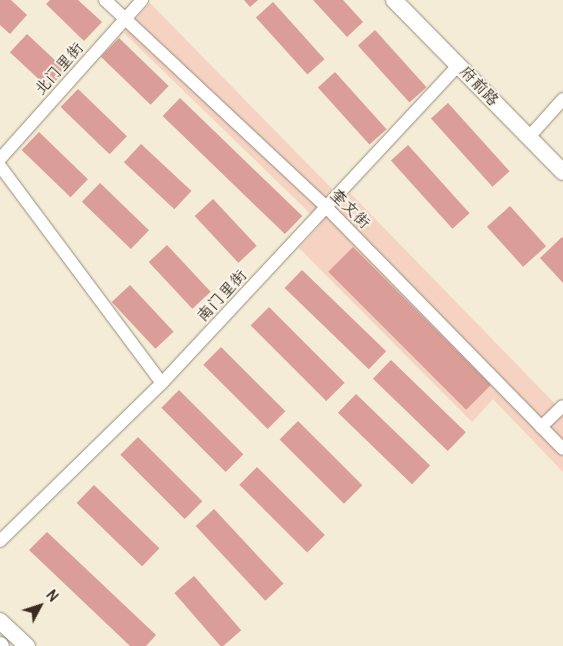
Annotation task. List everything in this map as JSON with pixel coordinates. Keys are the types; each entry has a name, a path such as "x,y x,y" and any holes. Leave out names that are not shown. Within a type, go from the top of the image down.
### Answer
{"main road":[{"name":"府前路","path":"394,0 563,172"},
{"path":"0,621 27,646"}],"street":[{"name":"奎文街","path":"105,0 326,208 563,449"},
{"name":"北门里街","path":"0,159 142,0"},
{"name":"南门里街","path":"0,541 162,383 459,65"},
{"path":"529,137 563,99"},
{"path":"0,166 162,383"},
{"path":"541,427 563,406"}],"shaded area":[{"path":"150,3 343,200 350,193 563,412 563,472 493,399 472,422 299,248 321,224 124,33"}],"building":[{"path":"0,0 11,0 27,15 10,34 0,25"},
{"path":"50,0 78,0 102,22 84,41 46,4"},
{"path":"244,0 258,0 250,7"},
{"path":"313,0 343,0 363,22 347,37"},
{"path":"273,2 325,59 307,75 256,17"},
{"path":"375,30 427,87 409,103 358,45"},
{"path":"27,34 66,70 49,88 10,52"},
{"path":"119,38 169,86 151,105 101,57"},
{"path":"335,72 387,129 369,145 318,87"},
{"path":"78,89 127,136 110,154 61,107"},
{"path":"180,98 302,216 285,234 163,116"},
{"path":"448,103 510,171 492,187 431,118"},
{"path":"39,132 88,179 71,197 22,150"},
{"path":"141,144 191,191 174,209 124,162"},
{"path":"408,145 470,213 452,229 391,160"},
{"path":"100,183 149,230 131,249 82,202"},
{"path":"213,199 257,246 238,263 195,216"},
{"path":"510,206 546,246 523,267 487,227"},
{"path":"563,238 563,283 540,258"},
{"path":"167,245 211,292 192,309 149,262"},
{"path":"353,247 491,385 466,410 328,272"},
{"path":"302,270 386,351 369,369 285,288"},
{"path":"130,285 174,332 155,349 112,302"},
{"path":"269,307 345,383 326,401 251,325"},
{"path":"221,347 285,411 268,429 203,365"},
{"path":"391,360 466,432 448,451 373,379"},
{"path":"179,390 243,454 226,472 161,408"},
{"path":"356,394 430,466 412,484 338,413"},
{"path":"298,421 362,485 344,504 280,439"},
{"path":"138,437 202,501 185,519 120,455"},
{"path":"257,467 325,535 307,553 239,485"},
{"path":"94,485 159,548 142,566 77,503"},
{"path":"214,509 284,584 265,601 196,526"},
{"path":"47,532 156,635 146,646 130,646 29,550"},
{"path":"194,576 241,630 223,646 220,646 174,593"}]}
